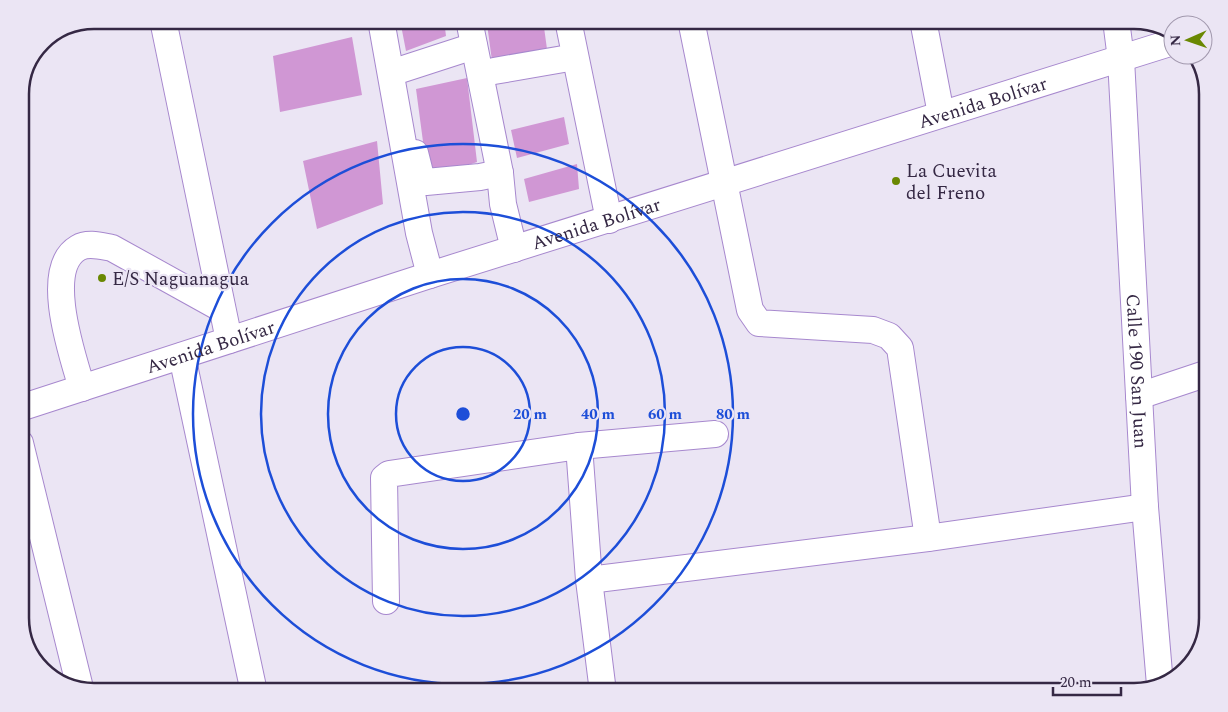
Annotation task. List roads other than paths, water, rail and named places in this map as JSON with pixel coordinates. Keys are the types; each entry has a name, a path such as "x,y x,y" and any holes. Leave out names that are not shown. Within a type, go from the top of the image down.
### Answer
{"street":[{"path":"165,29 229,340"},
{"path":"383,29 419,233 430,275"},
{"path":"393,29 411,138 423,180 426,182 480,178 500,173"},
{"path":"471,29 500,173 503,204 520,247"},
{"path":"485,29 494,71 520,247"},
{"path":"570,29 609,220"},
{"path":"694,29 750,310 759,323 873,330 889,336 900,348 928,538"},
{"path":"925,29 941,114"},
{"name":"Calle 190 San Juan","path":"1117,29 1122,59 1145,507 1159,678"},
{"name":"Avenida Bolívar","path":"29,405 430,275 1163,45"},
{"path":"400,70 474,46"},
{"path":"494,71 575,57"},
{"path":"82,388 67,336 61,297 63,271 70,255 79,247 93,244 112,248 222,309"},
{"path":"182,356 252,683"},
{"path":"1139,396 1199,376"},
{"path":"386,601 384,478 387,475 579,446 715,434"},
{"path":"579,446 589,580 602,683"},
{"path":"29,485 71,679"},
{"path":"589,580 928,538 1145,507"}],"place":[{"name":"La Cuevita del Freno","path":"896,181"},
{"name":"E/S Naguanagua","path":"102,278"}]}
